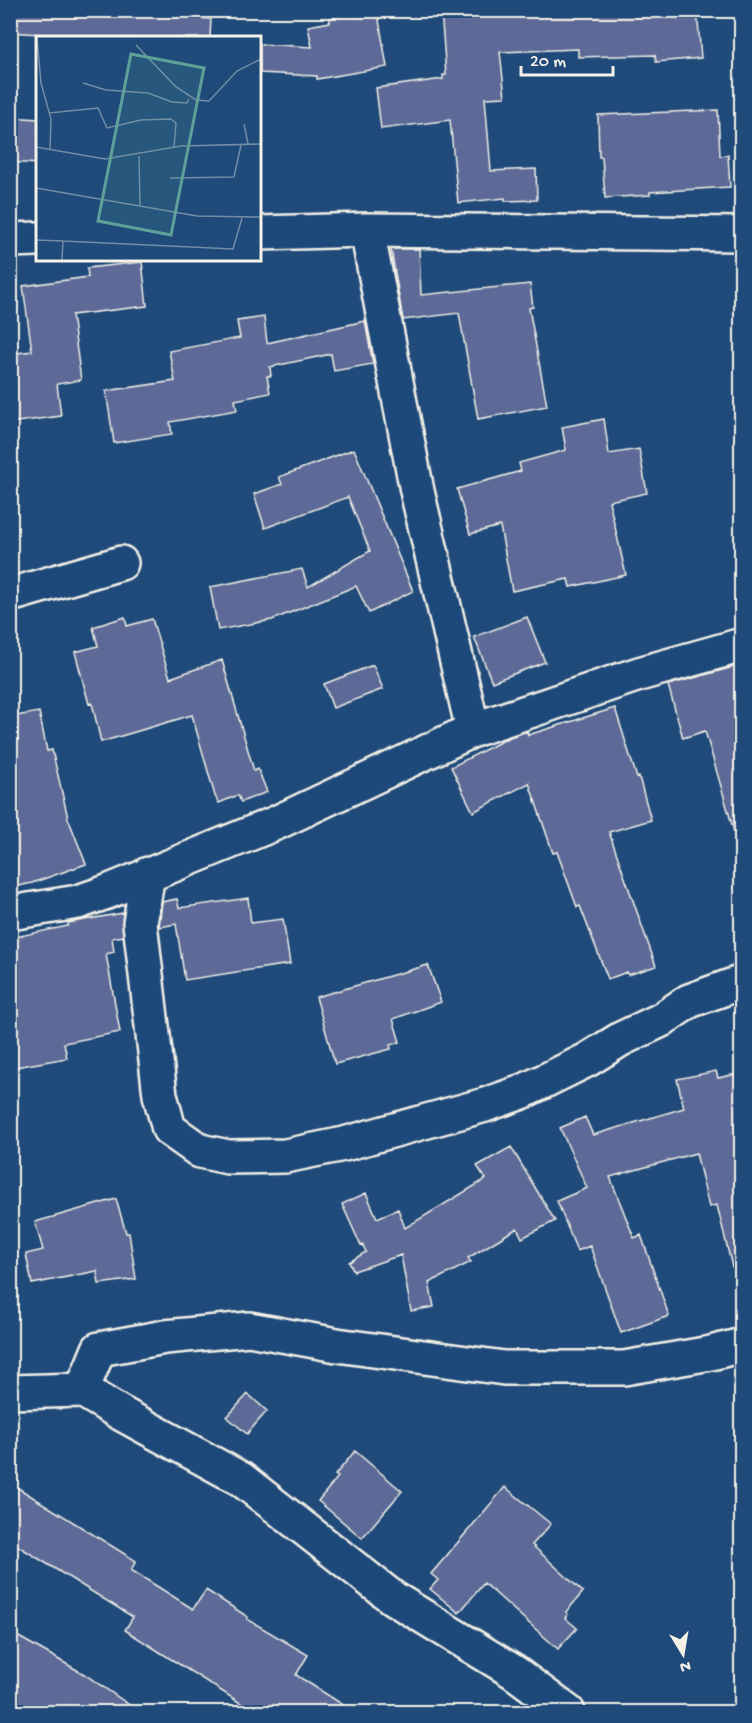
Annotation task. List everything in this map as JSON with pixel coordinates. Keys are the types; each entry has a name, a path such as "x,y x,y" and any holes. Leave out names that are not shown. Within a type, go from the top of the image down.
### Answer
{"street":[{"path":"367,230 417,491 472,730"},
{"path":"261,233 367,230 741,234"},
{"path":"10,240 36,239"},
{"path":"10,595 121,563"},
{"path":"10,913 78,902 107,892 276,823 472,730 639,674 741,645"},
{"path":"148,874 140,923 160,1095 169,1129 200,1151 228,1157 295,1154 344,1144 485,1105 522,1092 587,1060 621,1039 661,1020 689,1001 741,982"},
{"path":"107,892 140,923"},
{"path":"82,1390 99,1349 165,1336 249,1329 338,1345 504,1368 624,1368 711,1353 741,1345"},
{"path":"10,1392 82,1390 241,1479 393,1598 514,1672 568,1713"}],"building":[{"path":"10,10 102,10 211,19 210,36 69,36 10,32"},
{"path":"441,10 697,10 701,58 656,62 655,55 578,57 578,49 500,52 505,97 485,98 491,171 536,169 537,200 505,201 505,198 458,203 450,120 381,129 376,88 443,79 443,75 446,75"},
{"path":"360,12 361,17 378,14 387,67 317,79 317,76 261,73 261,44 312,47 308,26 330,22 330,18"},
{"path":"718,110 720,156 728,155 730,187 650,192 650,195 605,198 602,157 599,157 598,115"},
{"path":"10,117 36,119 36,164 10,162"},
{"path":"391,249 419,249 421,295 530,284 533,307 529,308 547,406 478,419 459,313 403,320"},
{"path":"142,262 147,306 72,315 81,380 57,384 61,416 10,423 10,354 32,351 23,286 88,277 87,268"},
{"path":"264,317 267,343 365,321 373,364 334,371 331,354 270,367 271,376 267,376 270,393 235,400 237,410 170,422 172,434 114,443 106,391 175,381 169,351 240,338 237,321"},
{"path":"604,419 609,454 639,449 647,493 609,501 626,575 570,587 568,579 512,591 500,526 470,534 457,489 521,471 519,463 566,450 562,427"},
{"path":"354,449 413,591 369,613 356,586 272,620 218,630 210,587 302,569 308,587 370,551 348,497 265,528 254,494 282,484 279,477"},
{"path":"125,617 127,626 152,619 170,678 222,660 254,771 258,769 267,792 241,802 238,795 219,803 192,715 101,742 92,703 89,704 75,652 98,646 93,627"},
{"path":"527,617 545,662 492,682 474,637"},
{"path":"373,665 383,689 333,708 324,684"},
{"path":"741,665 741,834 735,835 705,731 683,738 668,685"},
{"path":"615,708 651,820 609,832 656,966 608,979 580,906 577,907 557,852 553,853 529,783 473,812 451,767 510,737 527,731 528,735"},
{"path":"39,712 47,751 52,750 68,818 86,864 32,883 10,888 10,717"},
{"path":"248,898 251,923 283,919 290,964 185,980 176,924 159,927 162,902 177,899 179,908"},
{"path":"123,913 123,936 112,938 114,952 106,954 120,1032 64,1043 67,1058 10,1068 10,938 68,926 68,923"},
{"path":"428,965 441,1002 393,1019 400,1042 390,1045 391,1049 335,1064 316,997"},
{"path":"716,1071 718,1078 741,1073 741,1266 732,1267 717,1205 709,1207 696,1153 610,1177 634,1238 641,1235 669,1316 621,1333 590,1246 577,1251 557,1201 587,1188 560,1128 585,1117 593,1135 684,1108 677,1079"},
{"path":"511,1147 555,1221 522,1238 517,1228 468,1258 471,1262 429,1283 434,1307 411,1311 401,1255 354,1271 349,1262 366,1252 342,1204 366,1193 377,1218 398,1209 405,1228 486,1179 477,1166"},
{"path":"116,1199 126,1233 129,1233 136,1279 99,1284 97,1271 32,1284 26,1254 43,1250 35,1222"},
{"path":"248,1394 267,1411 247,1434 227,1417"},
{"path":"355,1451 402,1491 362,1538 318,1501 338,1477 335,1475"},
{"path":"10,1483 136,1561 131,1570 193,1609 206,1590 248,1617 247,1619 308,1655 296,1675 356,1713 256,1713 125,1630 133,1617 10,1541"},
{"path":"505,1487 551,1524 532,1545 583,1592 566,1612 568,1614 565,1618 577,1628 558,1649 484,1583 459,1613 430,1589 438,1580 431,1574"},
{"path":"10,1632 84,1674 141,1713 24,1713 10,1705"}]}
